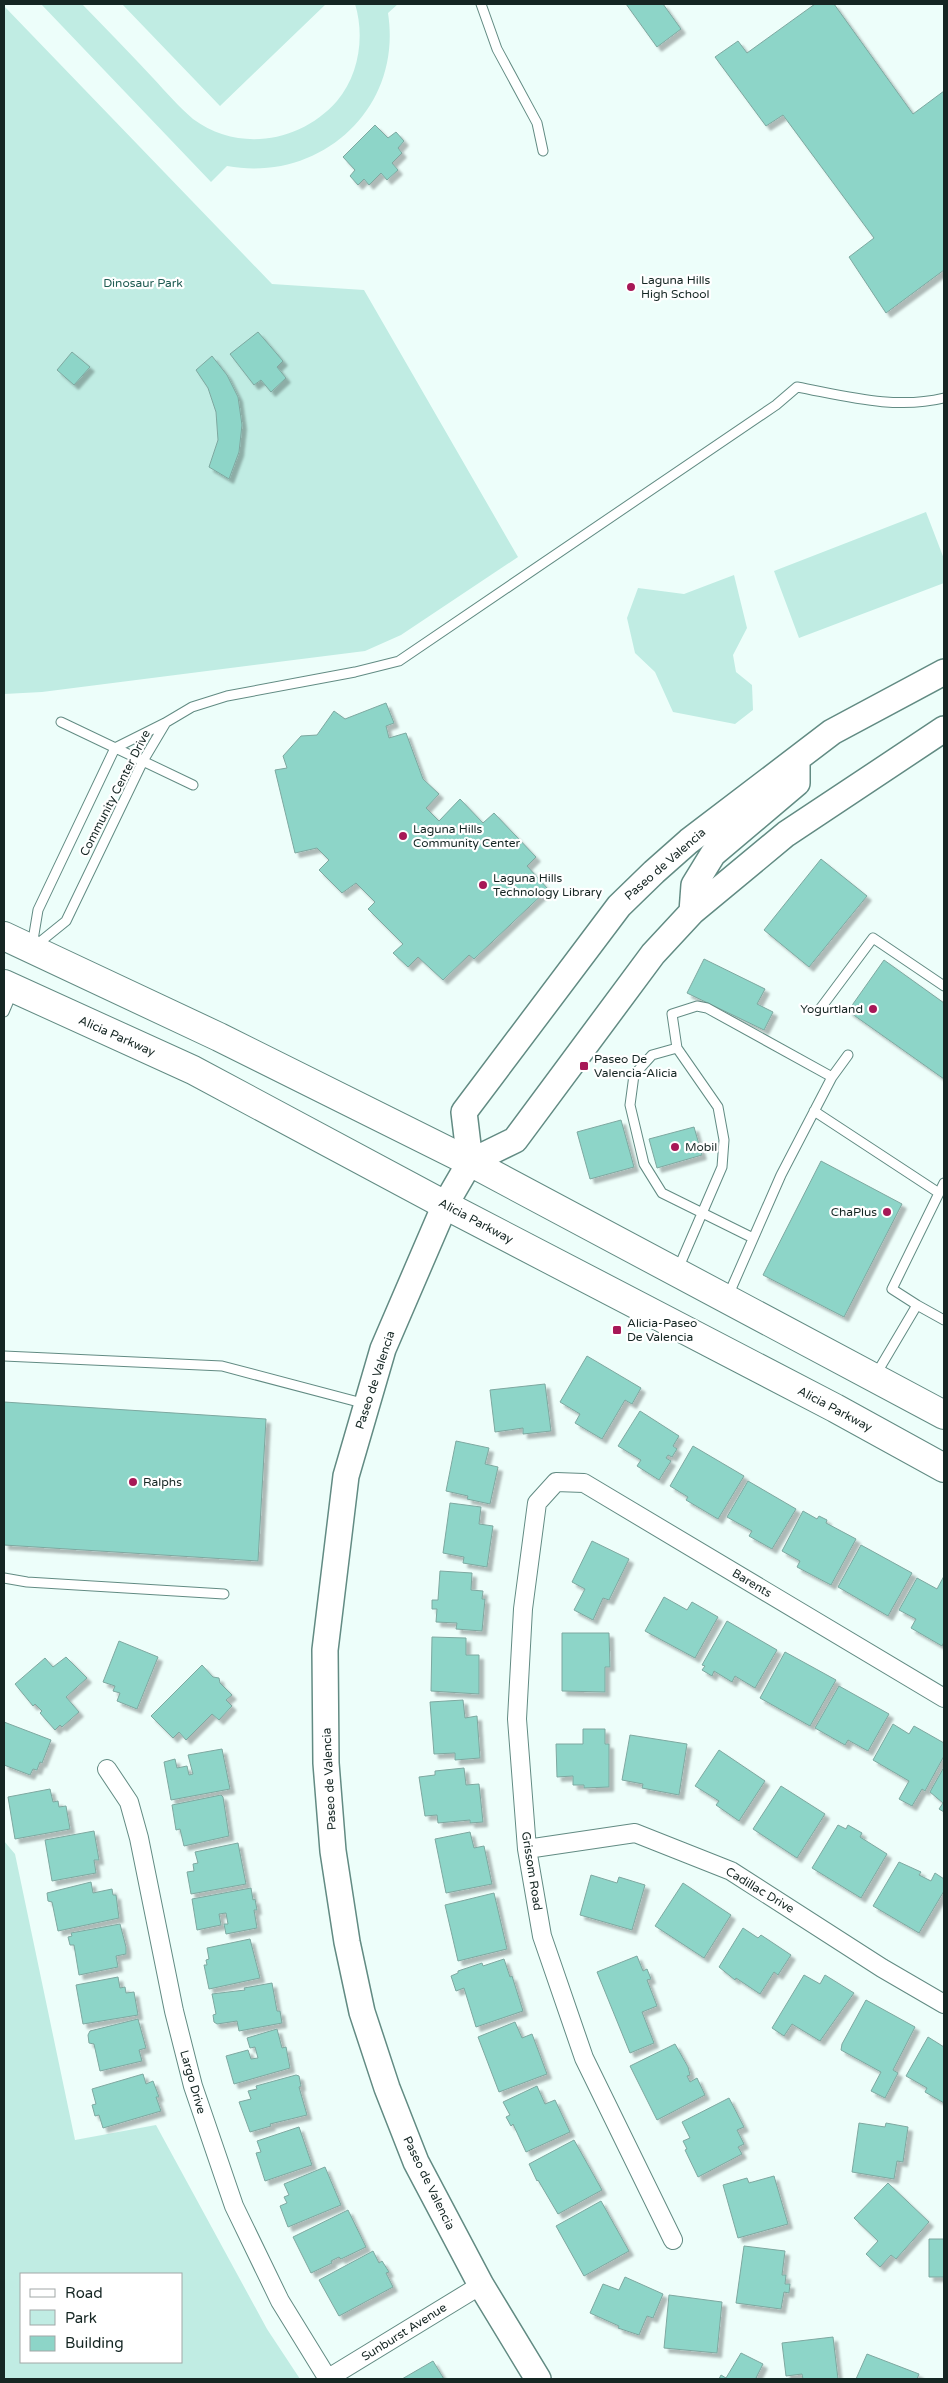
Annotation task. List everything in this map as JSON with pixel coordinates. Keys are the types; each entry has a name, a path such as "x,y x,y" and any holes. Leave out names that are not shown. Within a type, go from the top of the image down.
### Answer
{"main road":[{"name":"Paseo de Valencia","path":"538,2379 481,2285 416,2162 386,2088 362,2012 347,1942 333,1851 326,1763 325,1650 346,1476 383,1349 445,1205 470,1162 464,1112 619,906 690,841 832,732 944,672"},
{"path":"470,1162 515,1140 652,954 692,912 786,834 944,729"},
{"path":"692,912 694,885 713,854 797,783 797,760"},
{"path":"4,936 202,1029 470,1162 944,1415"},
{"path":"7,995 31,949"},
{"name":"Alicia Parkway","path":"7,995 193,1070 445,1205 835,1408 944,1468"}],"street":[{"name":"Barents","path":"556,1482 584,1483 944,1698"},
{"name":"Grissom Road","path":"556,1482 537,1503 523,1609 517,1719 527,1850 542,1936 584,2058 673,2240"},
{"name":"Largo Drive","path":"107,1769 129,1802 139,1838 174,2011 193,2086 234,2206 280,2301 328,2379"},
{"name":"Cadillac Drive","path":"527,1850 635,1833 731,1871 882,1968 944,2004"},
{"name":"Sunburst Avenue","path":"328,2379 481,2285"}],"lane":[{"path":"481,4 497,49 537,123 543,151"},
{"path":"165,723 192,707 227,696 355,672 399,660 776,405 797,387 870,401 913,403 944,398"},
{"path":"61,722 194,785"},
{"name":"Community Center Drive","path":"31,949 38,910 115,748 165,723"},
{"name":"Community Center Drive","path":"31,949 66,921 143,761 165,723"},
{"path":"820,1009 873,938 944,986"},
{"path":"677,1272 704,1213 722,1167 724,1140 718,1107 677,1048 672,1014 697,1006 707,1008 832,1077"},
{"path":"677,1048 652,1055 634,1075 630,1105 644,1164 662,1192 753,1238"},
{"path":"727,1299 781,1175 832,1077 848,1055"},
{"path":"814,1111 940,1193"},
{"path":"943,1317 917,1305 892,1289 944,1183"},
{"path":"874,1378 917,1305"},
{"path":"4,1356 222,1366 367,1404"},
{"path":"4,1578 27,1582 224,1594"}],"green space":[{"path":"41,4 82,4 193,119 211,130 249,139 269,138 288,134 306,126 322,115 337,101 344,91 355,67 360,42 360,29 355,4 398,4 388,13 389,48 382,80 368,108 348,132 323,150 294,163 261,168 227,166 211,182"},
{"path":"122,4 326,4 220,106"},
{"name":"Dinosaur Park","path":"4,6 272,284 364,290 518,557 401,635 365,651 42,692 4,694"},
{"path":"926,512 944,559 944,583 799,638 774,571"},
{"path":"734,575 747,628 733,655 736,672 752,685 753,710 735,724 673,712 655,672 635,653 627,618 638,588 684,594"},
{"path":"4,1841 15,1854 75,2140 156,2125 267,2329 300,2379 4,2379"}],"building":[{"path":"626,4 663,4 681,29 657,47"},
{"path":"815,4 834,4 913,114 944,91 944,270 886,313 849,257 874,238 783,115 766,126 715,57 738,41 747,53"},
{"path":"375,125 388,138 396,132 404,141 398,148 402,153 392,163 398,170 387,180 381,173 369,185 364,179 358,185 350,176 355,170 343,157"},
{"path":"258,332 283,361 277,367 286,378 271,392 261,380 254,385 230,354"},
{"path":"72,352 90,367 74,385 57,370"},
{"path":"212,356 227,375 238,397 242,425 239,452 229,479 209,467 218,440 216,412 208,388 196,370"},
{"name":"Laguna Hills Community Center","path":"386,703 394,723 386,726 389,738 406,733 423,779 439,794 426,808 439,821 460,799 483,823 494,813 536,857 527,866 548,889 474,959 469,955 443,980 418,957 408,967 393,953 403,944 368,909 375,902 356,883 342,893 319,870 329,860 317,848 295,853 275,770 287,768 283,756 301,736 317,735 334,711 345,719"},
{"path":"821,859 867,896 809,967 764,930"},
{"path":"704,959 765,989 757,1004 773,1012 764,1030 687,993"},
{"path":"884,960 944,1003 944,1079 848,1011"},
{"path":"621,1120 634,1167 590,1179 577,1132"},
{"name":"Mobil","path":"694,1127 702,1155 657,1168 649,1139"},
{"path":"821,1161 902,1204 844,1317 763,1275"},
{"path":"587,1356 641,1388 632,1404 625,1400 602,1439 575,1423 580,1414 560,1402"},
{"path":"545,1384 551,1431 523,1434 523,1428 495,1432 490,1390"},
{"name":"Ralphs","path":"4,1402 266,1419 258,1561 4,1545"},
{"path":"640,1411 679,1436 673,1446 677,1449 672,1457 668,1455 666,1458 671,1461 659,1480 637,1466 641,1460 618,1446"},
{"path":"456,1441 489,1448 485,1464 498,1467 490,1504 467,1499 468,1496 446,1491"},
{"path":"693,1446 744,1476 718,1519 686,1500 688,1497 670,1486"},
{"path":"748,1481 796,1509 772,1549 749,1536 752,1531 727,1517"},
{"path":"450,1503 481,1507 479,1524 493,1526 487,1567 463,1563 464,1557 443,1553"},
{"path":"803,1511 817,1519 819,1516 827,1520 826,1523 856,1539 831,1585 797,1567 800,1561 782,1551"},
{"path":"592,1541 629,1559 609,1600 603,1598 593,1620 574,1610 585,1589 572,1582"},
{"path":"861,1545 912,1573 888,1616 838,1587"},
{"path":"440,1571 472,1573 471,1590 483,1591 482,1599 485,1599 482,1631 456,1629 457,1623 436,1622 437,1609 432,1609 432,1600 438,1600"},
{"path":"944,1576 944,1642 942,1646 911,1628 916,1619 899,1610 917,1578 937,1589"},
{"path":"664,1597 687,1610 692,1602 718,1617 695,1658 645,1631"},
{"path":"727,1621 777,1650 755,1688 735,1676 732,1682 714,1671 712,1676 702,1670 705,1666 702,1665"},
{"path":"562,1633 609,1633 610,1667 605,1667 605,1692 562,1691"},
{"path":"432,1637 466,1638 466,1655 479,1655 479,1694 431,1691"},
{"path":"119,1641 158,1657 137,1709 117,1701 120,1693 113,1691 115,1686 103,1682"},
{"path":"785,1652 836,1680 810,1726 760,1698"},
{"path":"66,1657 87,1678 66,1697 79,1712 62,1727 60,1725 55,1730 40,1713 42,1711 35,1704 33,1706 15,1684 45,1658 53,1667"},
{"path":"202,1665 213,1677 219,1678 220,1683 232,1695 226,1700 232,1706 219,1720 212,1714 186,1740 179,1732 173,1738 151,1716"},
{"path":"839,1686 889,1714 868,1751 848,1740 845,1745 815,1728"},
{"path":"463,1700 465,1718 477,1716 480,1758 455,1760 455,1753 434,1754 430,1702"},
{"path":"4,1722 51,1740 42,1763 40,1762 37,1770 33,1769 30,1775 4,1765"},
{"path":"893,1724 909,1734 914,1726 944,1743 944,1756 925,1791 922,1789 912,1806 899,1799 909,1781 873,1760"},
{"path":"583,1729 605,1729 605,1744 609,1744 609,1787 584,1788 584,1785 573,1785 573,1776 557,1777 556,1744 583,1744"},
{"path":"630,1735 687,1744 679,1795 642,1788 643,1784 622,1780"},
{"path":"222,1749 230,1789 171,1800 164,1762 175,1759 177,1768 187,1766 189,1775 193,1774 188,1755"},
{"path":"719,1750 765,1781 739,1821 716,1805 719,1801 695,1786"},
{"path":"944,1767 944,1812 939,1809 943,1803 930,1792"},
{"path":"464,1768 466,1785 479,1784 483,1822 470,1823 470,1820 438,1823 437,1815 425,1816 419,1777 435,1775 435,1771"},
{"path":"781,1786 825,1814 797,1858 753,1829"},
{"path":"50,1789 53,1802 58,1801 59,1807 66,1806 70,1829 15,1839 8,1797"},
{"path":"221,1795 223,1797 229,1836 184,1846 180,1829 176,1830 172,1805"},
{"path":"838,1825 846,1829 848,1825 862,1833 860,1837 887,1854 861,1898 812,1868"},
{"path":"94,1831 99,1860 94,1860 96,1873 52,1881 45,1840"},
{"path":"470,1832 474,1848 484,1846 492,1884 446,1893 435,1839"},
{"path":"238,1843 246,1884 191,1894 187,1872 194,1871 193,1864 198,1863 195,1852"},
{"path":"899,1862 921,1872 919,1875 931,1881 935,1873 944,1879 944,1891 919,1933 873,1906"},
{"path":"591,1875 617,1883 619,1877 645,1885 632,1930 580,1915"},
{"path":"91,1882 93,1893 112,1889 113,1895 116,1895 119,1918 58,1931 52,1902 48,1901 47,1893"},
{"path":"683,1883 731,1915 704,1958 655,1926"},
{"path":"251,1888 257,1910 254,1910 257,1928 226,1934 224,1924 228,1924 226,1913 219,1914 221,1925 197,1930 192,1899"},
{"path":"494,1893 507,1949 458,1961 445,1905"},
{"path":"120,1924 126,1954 116,1956 118,1967 79,1975 74,1945 70,1945 68,1937 72,1936 71,1933"},
{"path":"743,1928 758,1938 761,1935 791,1955 778,1975 774,1972 760,1994 736,1978 735,1980 719,1967"},
{"path":"250,1939 260,1978 209,1989 204,1965 207,1965 206,1960 209,1959 207,1948"},
{"path":"637,1956 643,1971 647,1969 651,1979 647,1980 657,2006 642,2012 654,2043 630,2053 597,1972"},
{"path":"504,1959 510,1977 512,1976 523,2011 476,2027 464,1988 456,1991 451,1976 458,1973 458,1971 482,1963 483,1966"},
{"path":"804,1975 820,1984 825,1975 854,1993 820,2041 792,2024 784,2036 772,2028"},
{"path":"118,1977 120,1988 125,1987 126,1993 134,1992 138,2015 83,2024 76,1985"},
{"path":"272,1983 277,2011 280,2011 282,2023 239,2031 237,2021 217,2024 214,2022 213,2015 216,2014 212,1994 245,1990 244,1988"},
{"path":"866,2000 915,2027 893,2070 898,2073 885,2098 871,2091 881,2072 841,2050 842,2044"},
{"path":"138,2019 146,2048 139,2050 142,2061 100,2071 94,2044 89,2043 88,2035 90,2031"},
{"path":"515,2022 522,2038 532,2034 547,2074 499,2092 478,2037"},
{"path":"277,2029 282,2048 286,2047 290,2068 234,2084 226,2056 248,2050 251,2059 258,2058 255,2047 250,2048 247,2038"},
{"path":"928,2037 944,2047 944,2103 925,2092 927,2088 906,2076"},
{"path":"675,2044 688,2067 690,2075 687,2076 690,2082 697,2078 705,2095 657,2120 630,2066"},
{"path":"143,2074 146,2084 153,2081 159,2097 156,2097 161,2111 103,2128 99,2115 95,2116 92,2105 96,2104 92,2089"},
{"path":"296,2075 299,2076 301,2086 299,2087 307,2115 270,2124 271,2126 250,2132 239,2102 251,2099 248,2091 257,2089 256,2086"},
{"path":"537,2086 545,2104 555,2100 570,2132 526,2152 513,2124 511,2126 506,2117 510,2115 503,2102"},
{"path":"729,2098 744,2127 737,2130 744,2144 738,2147 742,2154 698,2177 685,2150 687,2149 683,2141 690,2138 682,2122"},
{"path":"859,2123 885,2127 886,2123 908,2127 903,2162 897,2161 894,2179 852,2172"},
{"path":"299,2127 312,2165 265,2181 256,2153 261,2152 257,2141"},
{"path":"574,2140 602,2190 558,2214 537,2181 529,2164"},
{"path":"325,2167 341,2205 288,2227 280,2206 287,2203 284,2197 289,2195 284,2184"},
{"path":"774,2176 788,2224 738,2238 723,2185 747,2178 749,2183"},
{"path":"888,2183 929,2222 896,2259 891,2255 880,2267 866,2254 878,2241 854,2218"},
{"path":"601,2201 629,2251 584,2276 556,2226"},
{"path":"348,2210 366,2247 341,2259 339,2257 331,2261 332,2263 311,2273 293,2237"},
{"path":"929,2239 944,2239 944,2277 929,2277"},
{"path":"744,2246 785,2251 782,2275 786,2275 785,2284 790,2284 789,2293 784,2292 781,2309 736,2303"},
{"path":"373,2251 379,2263 382,2261 389,2272 386,2273 393,2287 339,2316 319,2280"},
{"path":"625,2277 663,2294 653,2318 647,2316 639,2335 618,2328 619,2326 590,2313 603,2284 619,2290"},
{"path":"669,2295 722,2302 717,2353 664,2348"},
{"path":"833,2337 838,2379 803,2379 802,2374 786,2376 782,2343"},
{"path":"741,2353 763,2364 756,2378 760,2379 719,2379 721,2375 726,2378"},
{"path":"867,2354 919,2374 917,2379 856,2379"},
{"path":"433,2361 444,2379 402,2379"}],"place":[{"name":"Laguna Hills High School","path":"631,287"},
{"name":"Laguna Hills Community Center","path":"403,836"},
{"name":"Laguna Hills Technology Library","path":"483,885"},
{"name":"Yogurtland","path":"873,1009"},
{"name":"Paseo De Valencia-Alicia","path":"584,1066"},
{"name":"Mobil","path":"675,1147"},
{"name":"ChaPlus","path":"887,1212"},
{"name":"Alicia-Paseo De Valencia","path":"617,1330"},
{"name":"Ralphs","path":"133,1482"}]}
